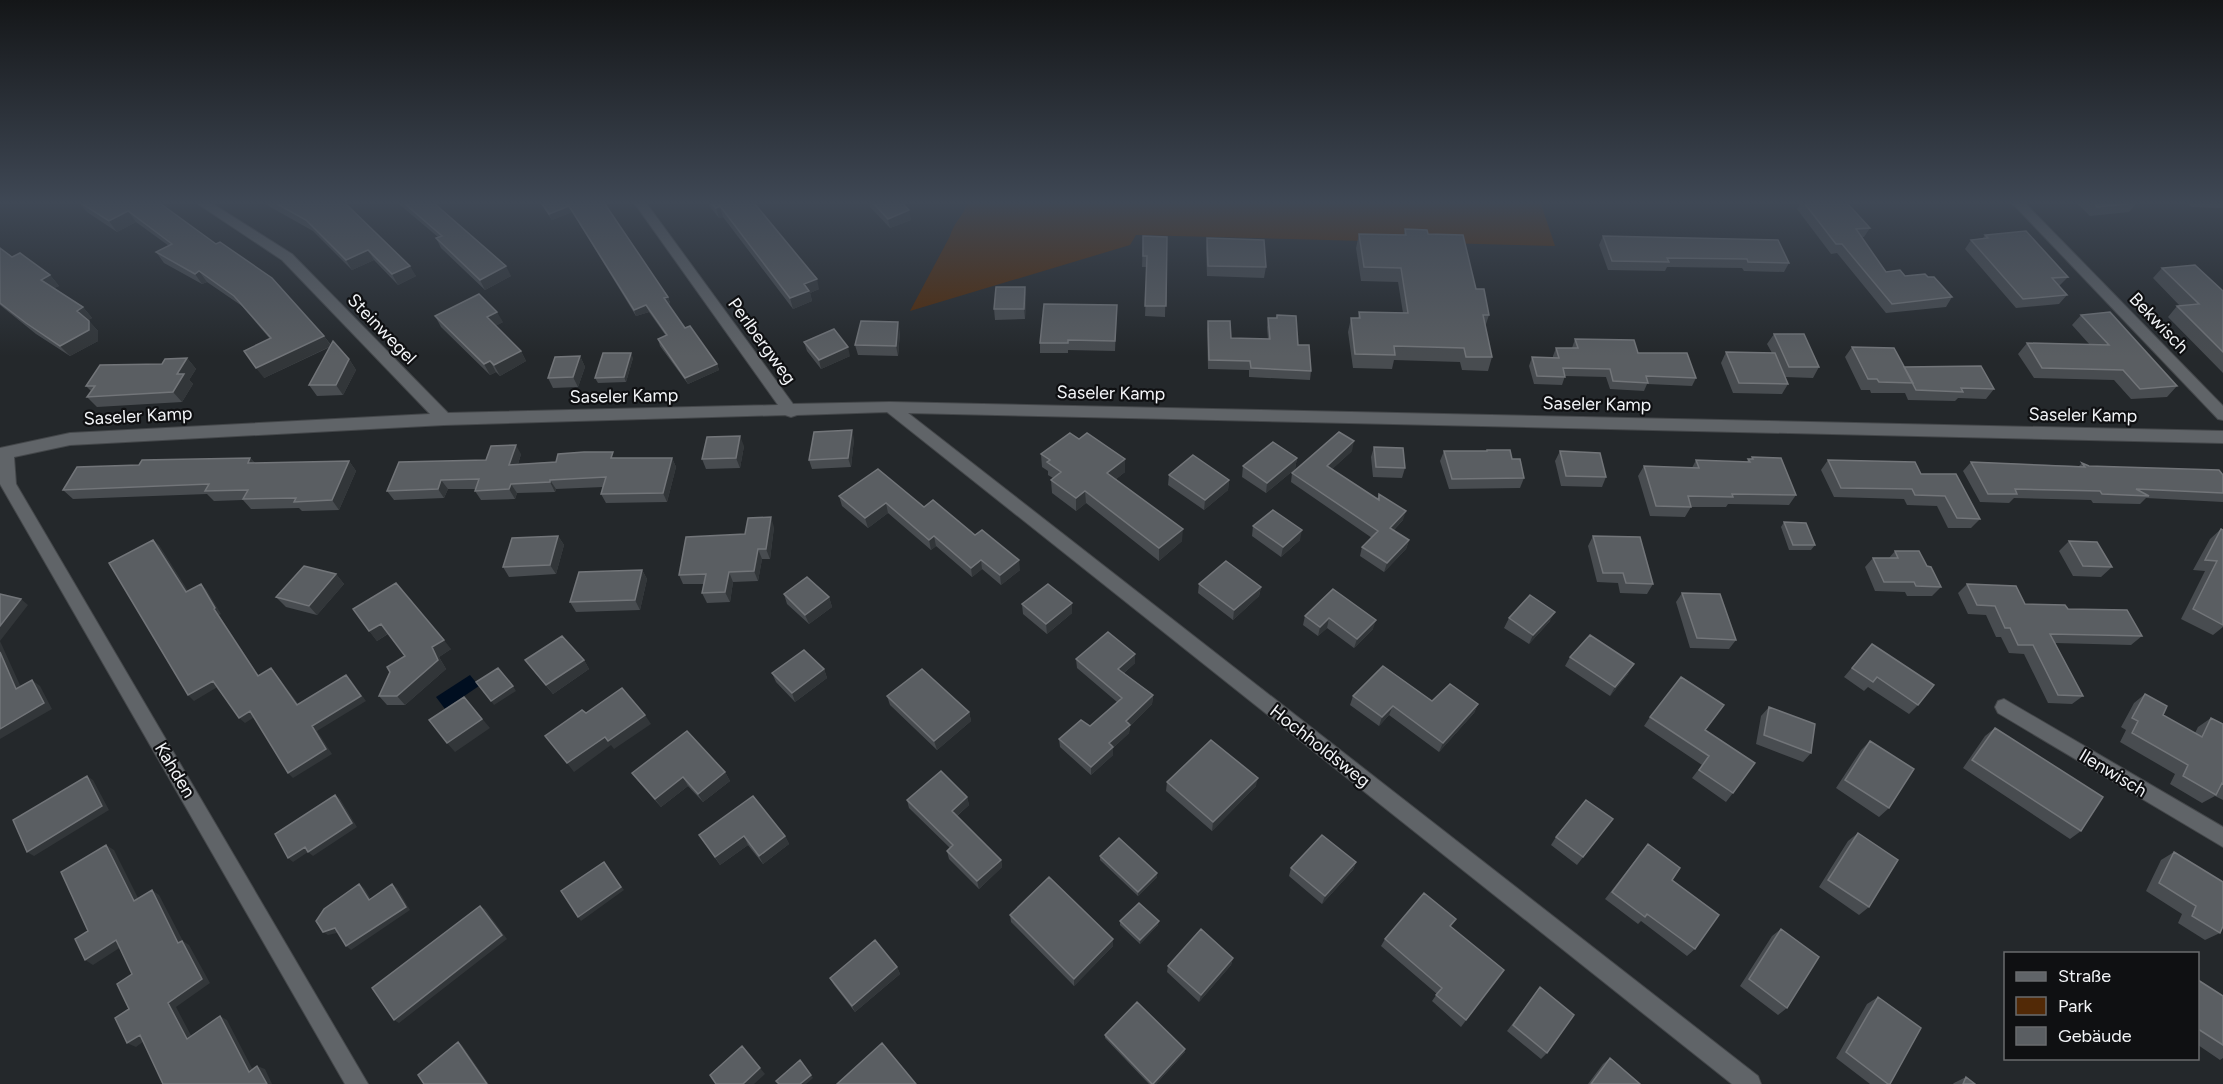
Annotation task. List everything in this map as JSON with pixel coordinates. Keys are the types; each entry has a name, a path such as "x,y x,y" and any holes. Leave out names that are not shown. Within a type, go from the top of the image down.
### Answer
{"street":[{"name":"Steinwegel","path":"283,255 444,419"},
{"name":"Perlbergweg","path":"677,255 791,412"},
{"name":"Bekwisch","path":"2068,255 2223,415"},
{"name":"Saseler Kamp","path":"3,453 70,439 444,419 791,412 890,407 2223,437"},
{"name":"Hochholdsweg","path":"890,407 1750,1084"},
{"name":"Kahden","path":"3,453 8,484 357,1084"},
{"name":"Ilenwisch","path":"2004,707 2223,838"}],"green space":[{"path":"940,255 1098,255 910,311"}],"water":[{"path":"470,675 479,686 445,709 436,697"}],"building":[{"path":"0,255 12,257 22,255 50,275 41,280 83,307 77,311 89,321 89,330 60,346 0,303"},
{"path":"161,255 238,255 272,278 324,336 256,368 244,351 271,338 234,296 199,271 195,274"},
{"path":"341,255 358,255 346,260"},
{"path":"373,255 398,255 410,266 392,274"},
{"path":"453,255 493,255 506,266 480,280"},
{"path":"599,255 639,255 668,297 664,298 685,328 690,326 717,364 685,378 658,339 667,335 646,305 634,310"},
{"path":"757,255 797,255 817,279 804,284 809,291 790,298"},
{"path":"1167,255 1166,306 1145,306 1147,256 1143,256"},
{"path":"1208,255 1265,255 1266,267 1208,266"},
{"path":"1362,255 1468,255 1476,289 1484,289 1489,315 1483,315 1492,357 1466,357 1464,348 1394,346 1395,355 1355,354 1351,318 1360,318 1359,312 1408,313 1401,268 1364,267"},
{"path":"1610,255 1785,255 1789,263 1748,262 1747,259 1667,258 1669,262 1612,261"},
{"path":"1851,255 1874,255 1886,272 1900,270 1905,276 1925,274 1928,277 1934,277 1952,297 1892,304"},
{"path":"1984,255 2048,255 2068,277 2052,278 2067,295 2023,299"},
{"path":"2195,265 2223,291 2223,352 2177,306 2199,304 2162,268"},
{"path":"996,287 1025,287 1024,309 994,309"},
{"path":"479,294 497,312 487,317 521,351 494,365 490,361 484,364 435,316"},
{"path":"1044,304 1117,305 1115,341 1068,340 1068,343 1040,343"},
{"path":"2110,312 2177,386 2140,389 2123,370 2042,368 2027,343 2109,345 2081,315"},
{"path":"1277,315 1296,316 1298,345 1309,345 1311,371 1251,368 1250,361 1209,360 1208,321 1230,321 1231,338 1270,339 1268,318 1277,318"},
{"path":"861,321 898,322 896,346 855,345"},
{"path":"834,329 848,347 819,360 804,342"},
{"path":"1774,334 1804,334 1819,367 1789,367"},
{"path":"1575,339 1634,340 1638,353 1687,353 1696,378 1646,376 1648,383 1613,381 1610,369 1563,368 1565,377 1537,376 1532,357 1559,358 1556,348 1578,348"},
{"path":"333,341 349,359 336,385 309,385"},
{"path":"1852,347 1894,348 1913,383 1879,382 1877,379 1868,379"},
{"path":"1726,352 1775,353 1788,384 1739,383"},
{"path":"603,353 631,353 624,377 595,378"},
{"path":"580,356 573,377 548,378 555,357"},
{"path":"187,358 177,374 184,374 173,392 87,397 95,386 86,386 100,365 162,364 165,359"},
{"path":"1981,366 1994,389 1961,388 1963,392 1916,390 1904,367"},
{"path":"852,430 848,458 809,460 814,432"},
{"path":"1339,432 1354,441 1327,466 1379,500 1379,494 1406,511 1390,528 1409,540 1387,563 1362,547 1378,531 1292,473"},
{"path":"1070,433 1079,439 1087,433 1125,459 1107,473 1183,529 1159,548 1085,491 1076,498 1051,480 1061,472 1047,462 1050,460 1041,454"},
{"path":"740,436 736,458 702,459 707,437"},
{"path":"1273,442 1297,458 1267,483 1243,466"},
{"path":"516,445 509,465 556,462 558,454 584,452 613,452 611,458 672,458 663,493 601,494 606,477 511,484 509,489 475,491 479,479 441,480 438,489 387,491 399,462 486,460 491,446"},
{"path":"1374,447 1403,448 1405,468 1376,467"},
{"path":"1510,450 1512,459 1520,459 1524,478 1452,479 1444,451"},
{"path":"1560,451 1600,453 1606,477 1566,476"},
{"path":"1193,455 1229,480 1205,500 1169,475"},
{"path":"1752,457 1781,458 1796,495 1688,496 1691,507 1656,506 1644,466 1699,468 1696,460 1750,462 1748,459 1753,459"},
{"path":"250,458 248,463 349,461 332,500 294,502 296,498 243,499 248,490 205,491 209,484 63,490 77,467 139,465 142,460"},
{"path":"1828,460 1915,462 1921,474 1956,474 1980,519 1957,518 1945,496 1915,495 1912,489 1841,488"},
{"path":"1971,462 2085,467 2082,463 2089,466 2219,470 2223,475 2223,493 2136,489 2149,496 2102,494 2100,491 2015,489 2017,494 1988,494"},
{"path":"878,469 924,507 933,500 975,535 982,530 1019,560 1000,575 981,560 971,568 934,536 929,540 886,503 865,518 839,496"},
{"path":"1273,510 1302,530 1283,547 1253,526"},
{"path":"771,517 766,549 758,549 754,571 729,572 725,592 702,593 706,574 679,575 686,537 745,534 748,518"},
{"path":"1784,522 1806,523 1815,545 1793,545"},
{"path":"2221,529 2223,530 2223,625 2193,609 2217,561 2205,560"},
{"path":"558,536 550,565 503,567 512,538"},
{"path":"1593,536 1640,537 1653,584 1626,583 1623,573 1603,573"},
{"path":"153,540 186,592 201,584 214,609 258,676 271,668 297,705 346,675 361,696 312,726 326,749 288,773 250,711 239,718 213,681 188,695 109,563"},
{"path":"2069,541 2097,542 2112,567 2083,566"},
{"path":"1895,551 1919,551 1927,566 1931,567 1941,587 1916,586 1914,582 1884,582 1873,558 1898,558"},
{"path":"1226,561 1261,587 1234,610 1199,584"},
{"path":"304,566 336,574 309,606 276,597"},
{"path":"642,570 635,600 570,602 579,572"},
{"path":"807,577 829,597 805,615 784,594"},
{"path":"396,583 444,640 432,647 438,660 397,696 379,696 390,672 387,667 405,656 381,624 369,631 353,609"},
{"path":"1048,584 1072,603 1046,624 1022,604"},
{"path":"1967,584 2016,586 2025,604 2065,605 2068,609 2127,610 2142,636 2050,634 2083,696 2058,695 2033,645 2018,645 2010,628 2005,628 1995,606 1977,605"},
{"path":"1333,589 1376,620 1357,639 1329,618 1320,627 1305,616"},
{"path":"1682,593 1720,594 1736,640 1697,638"},
{"path":"0,594 21,599 0,626"},
{"path":"1530,595 1555,612 1533,635 1509,618"},
{"path":"1108,632 1135,654 1118,669 1153,695 1126,721 1130,725 1109,743 1113,747 1091,767 1059,739 1081,720 1090,726 1122,698 1076,659"},
{"path":"1590,635 1634,664 1615,687 1570,657"},
{"path":"562,636 584,660 546,685 525,660"},
{"path":"1872,644 1934,685 1918,705 1877,677 1873,682 1852,668"},
{"path":"804,650 824,669 792,693 772,673"},
{"path":"0,652 16,689 32,680 44,703 0,729"},
{"path":"1383,666 1432,701 1450,684 1478,704 1443,743 1393,706 1382,717 1353,696"},
{"path":"498,668 513,686 491,701 476,682"},
{"path":"922,669 969,712 934,741 887,696"},
{"path":"1681,677 1724,705 1705,730 1755,763 1733,793 1699,770 1709,756 1650,717"},
{"path":"622,688 645,715 608,741 605,737 567,763 545,736 582,710 586,713"},
{"path":"2145,694 2167,706 2163,715 2202,737 2211,718 2223,724 2223,784 2216,795 2183,776 2188,765 2132,733 2138,721 2132,718"},
{"path":"464,697 482,719 447,743 429,720"},
{"path":"1769,707 1815,724 1811,753 1764,735"},
{"path":"1995,728 2103,797 2081,831 1972,760"},
{"path":"687,731 725,772 698,794 683,777 655,799 632,773"},
{"path":"1211,740 1258,778 1213,822 1167,782"},
{"path":"1870,741 1914,769 1889,808 1845,780"},
{"path":"941,771 967,797 952,811 1001,860 977,881 947,851 953,845 907,800"},
{"path":"87,776 102,806 27,852 13,820"},
{"path":"335,795 352,823 308,852 305,847 288,858 275,834"},
{"path":"753,796 785,836 759,856 744,836 715,857 699,835"},
{"path":"1586,800 1613,819 1583,857 1556,837"},
{"path":"1858,833 1898,860 1869,907 1828,880"},
{"path":"1322,835 1356,862 1325,896 1291,868"},
{"path":"1119,838 1157,873 1138,892 1100,856"},
{"path":"1648,844 1680,868 1672,880 1719,915 1695,949 1647,914 1645,917 1612,892"},
{"path":"106,845 134,901 152,890 178,943 182,941 202,979 168,1003 187,1039 220,1016 249,1072 257,1066 267,1084 163,1084 140,1035 127,1043 115,1018 129,1009 117,984 132,974 116,940 85,960 75,939 88,931 61,872"},
{"path":"2174,852 2223,882 2223,926 2220,933 2192,916 2196,906 2159,883"},
{"path":"604,862 621,887 578,917 561,891"},
{"path":"1049,877 1113,939 1074,979 1010,915"},
{"path":"359,884 369,900 392,884 406,907 346,946 335,928 323,932 316,921 324,909"},
{"path":"1424,893 1456,919 1450,926 1504,970 1466,1020 1436,995 1442,988 1385,939"},
{"path":"1139,903 1159,921 1140,940 1120,921"},
{"path":"480,906 502,935 394,1020 372,988"},
{"path":"1201,929 1233,958 1201,995 1168,966"},
{"path":"1781,929 1819,957 1787,1008 1749,979"},
{"path":"875,940 897,967 852,1006 830,978"},
{"path":"2199,981 2223,996 2223,1045 2199,1030"},
{"path":"1540,987 1574,1015 1547,1053 1513,1025"},
{"path":"1878,997 1921,1028 1890,1084 1846,1052"},
{"path":"1137,1002 1185,1049 1153,1084 1105,1035"},
{"path":"458,1042 487,1084 424,1084 418,1075"},
{"path":"882,1043 916,1084 837,1084"},
{"path":"742,1046 760,1068 743,1084 716,1084 710,1075"},
{"path":"1610,1058 1640,1084 1591,1084"},
{"path":"800,1060 811,1075 800,1084 779,1084 776,1081"},
{"path":"1966,1077 1975,1084 1963,1084"}]}
